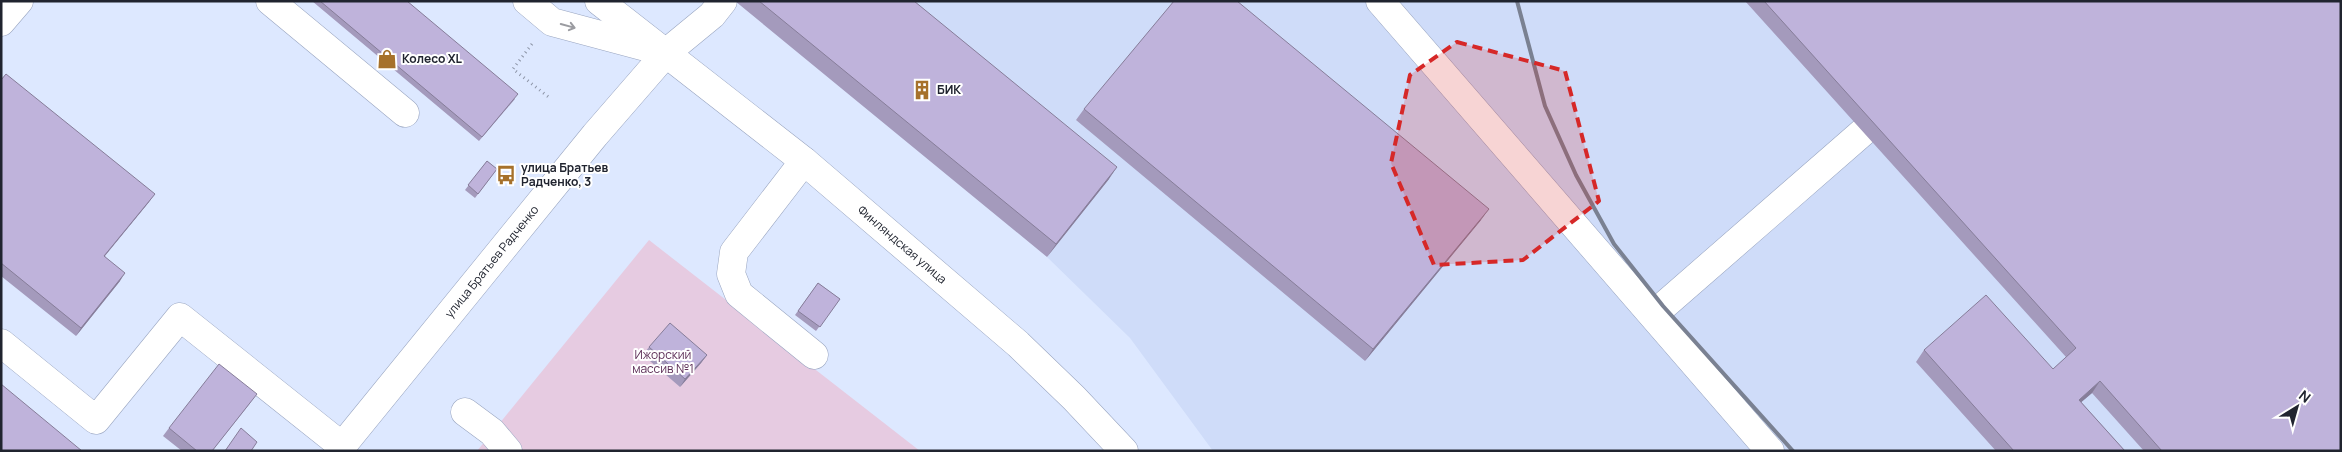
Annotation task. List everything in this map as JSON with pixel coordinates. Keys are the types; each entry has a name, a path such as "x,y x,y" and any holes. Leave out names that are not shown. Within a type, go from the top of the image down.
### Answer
{"street":[{"path":"1,22 19,1"},
{"path":"270,1 406,113"},
{"name":"Финляндская улица","path":"527,1 552,22 667,52"},
{"name":"Финляндская улица","path":"599,1 667,52 804,161 1018,344 1074,398 1124,451"},
{"name":"улица Братьев Радченко","path":"340,448 595,135 667,52 712,15 723,1"},
{"path":"1380,1 1770,451"},
{"path":"1653,315 1863,132"},
{"path":"804,161 734,252 731,274 739,294 814,355"},
{"path":"1,344 96,420 180,317 340,448"},
{"path":"465,412 492,432 508,451"}],"path":[{"path":"534,42 513,69 551,99"}],"highlighted area":[{"path":"1457,42 1565,71 1599,201 1523,260 1434,265 1391,163 1410,75"}],"shaded area":[{"path":"889,1 2341,1 2341,451 1213,451 1130,338 1047,257 1108,179"}],"green space":[{"name":"Ижорский массив №1","path":"649,240 920,451 477,451"}],"building":[{"path":"320,1 407,1 518,94 482,137"},
{"name":"БИК","path":"759,1 914,1 1117,167 1056,244"},
{"path":"1174,1 1237,1 1489,209 1373,349 1084,109"},
{"path":"1764,1 2341,1 2341,451 2162,451 2100,381 2079,400 2125,451 2014,451 1924,350 1986,295 2053,369 2076,348"},
{"path":"6,74 155,194 104,256 125,273 81,328 1,263 1,80"},
{"path":"487,161 497,169 478,194 468,185"},
{"path":"818,283 840,299 820,327 798,311"},
{"path":"670,323 707,355 685,379 649,347"},
{"path":"219,364 257,394 212,451 197,451 169,428"},
{"path":"1,384 82,451 1,451"},
{"path":"241,428 257,442 251,451 225,451"}],"railway":[{"path":"1517,1 1545,106 1576,175 1614,244 1663,306 1793,451"}],"place":[{"name":"Колесо XL","path":"387,59"},
{"name":"БИК","path":"922,90"},
{"name":"улица Братьев Радченко, 3","path":"506,175"}]}
